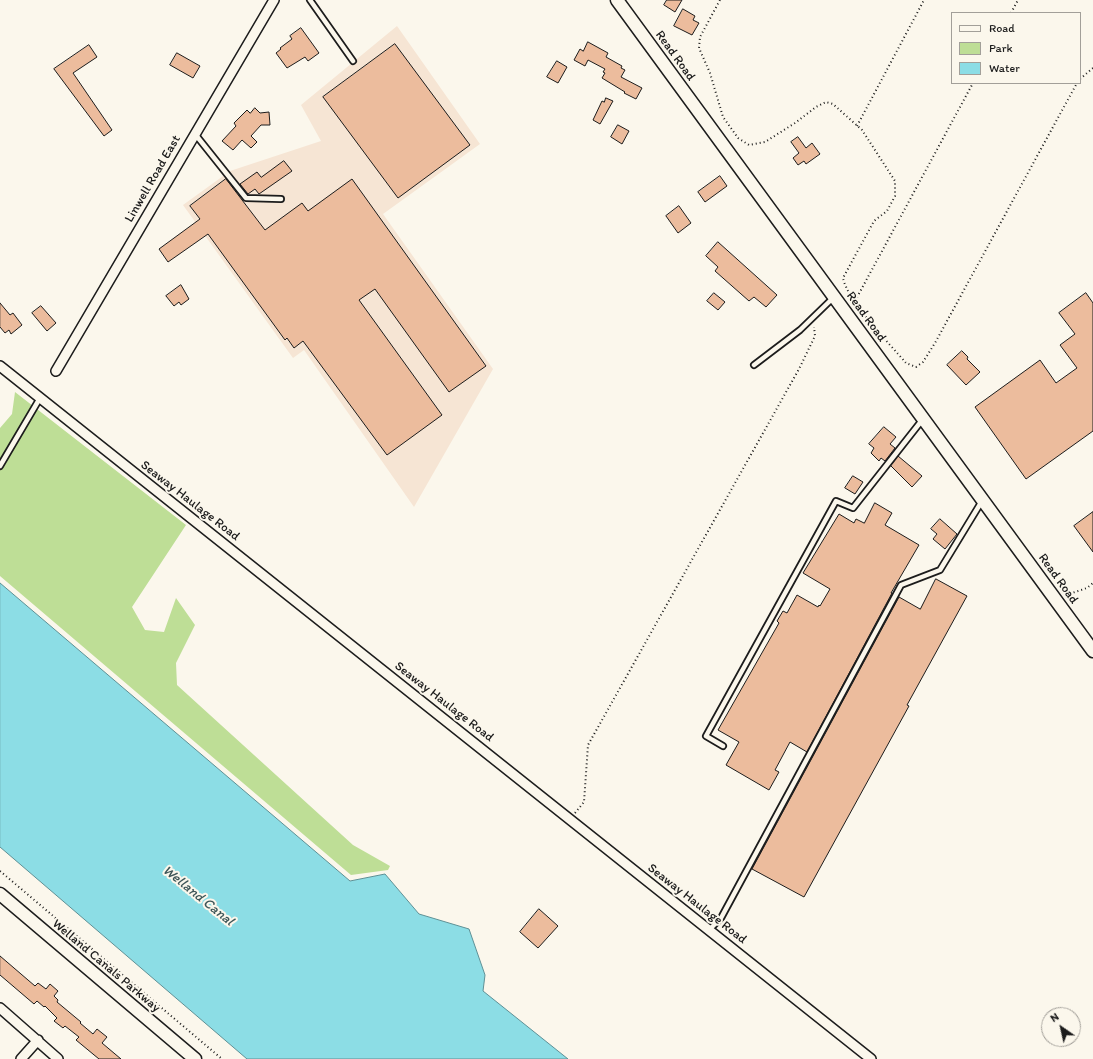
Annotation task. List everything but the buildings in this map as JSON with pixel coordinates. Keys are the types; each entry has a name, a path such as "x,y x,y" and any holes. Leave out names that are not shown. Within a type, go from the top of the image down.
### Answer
{"street":[{"name":"Linwell Road East","path":"56,371 274,0"},
{"name":"Read Road","path":"617,0 1093,651"},
{"name":"Seaway Haulage Road","path":"0,366 871,1059"},
{"name":"Welland Canals Parkway","path":"0,894 195,1059"},
{"path":"0,1008 58,1059"},
{"path":"21,1059 38,1040"}],"lane":[{"path":"310,0 353,61"},
{"path":"195,134 246,198 281,199"},
{"path":"754,365 800,330 834,297"},
{"path":"0,466 40,398"},
{"path":"724,746 706,736 836,501 853,508 923,419"},
{"path":"709,930 721,918 901,585 940,570 982,500"}],"path":[{"path":"720,0 700,37 698,48 710,73 723,117 738,138 749,145 765,142 795,123 816,107 826,102 833,104 862,130 895,181 895,196 887,210 874,220 843,278 845,287 862,312 906,363 916,367 923,362 935,343 1076,84"},
{"path":"857,126 924,0"},
{"path":"1012,12 1018,0"},
{"path":"1081,78 1093,68"},
{"path":"855,301 972,84"},
{"path":"570,819 584,802 588,745 799,369 815,336 813,318"},
{"path":"1055,599 1087,588 1093,583"},
{"path":"0,871 222,1059"}],"shaded area":[{"path":"397,26 480,144 383,214 493,369 414,507 304,350 293,358 183,205 230,171 321,141 301,105"}],"green space":[{"path":"15,392 186,525 132,607 145,630 164,632 176,598 195,625 176,663 177,685 353,845 390,866 388,870 351,875 0,576 0,428 12,414"}],"water":[{"name":"Welland Canal","path":"0,583 350,881 385,874 419,914 469,929 485,975 483,991 568,1059 247,1059 0,847"}]}
